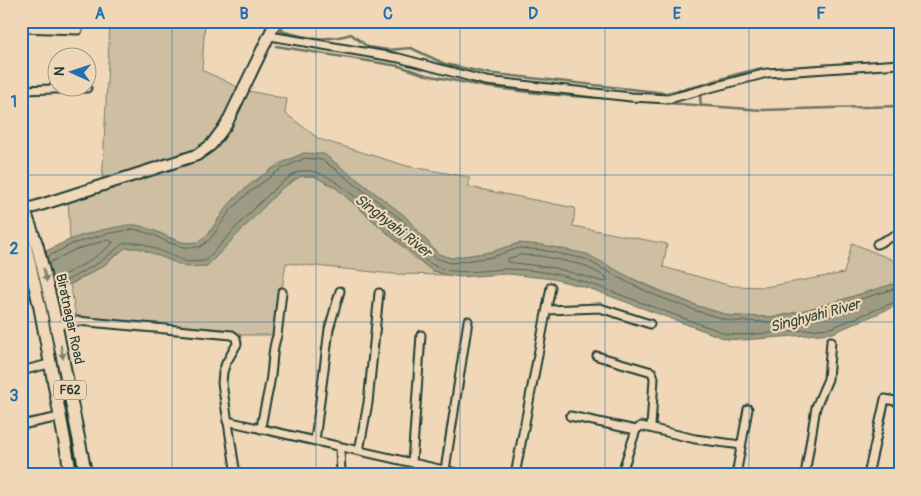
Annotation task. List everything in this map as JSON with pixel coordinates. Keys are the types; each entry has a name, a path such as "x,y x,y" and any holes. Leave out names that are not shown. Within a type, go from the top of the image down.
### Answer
{"main road":[{"name":"Biratnagar Road","path":"23,205 32,246 49,364 71,473"},
{"name":"Biratnagar Road","path":"21,235 32,246 52,305 86,475"}],"street":[{"path":"23,205 197,155 211,145 226,125 276,21"},
{"path":"21,28 78,30"},
{"path":"270,36 399,58 486,81 624,97 668,100 767,73 900,64"},
{"path":"21,90 48,89"},
{"path":"877,244 900,232"},
{"path":"515,475 551,287"},
{"path":"315,441 329,329 340,291"},
{"path":"261,429 263,409 269,390 274,360 274,343 277,336 282,292"},
{"path":"359,451 368,404 378,293"},
{"path":"547,310 600,308 650,324"},
{"path":"57,326 77,321 232,335 236,338 237,344 226,363 222,383 236,475"},
{"path":"445,470 468,321"},
{"path":"412,463 422,335"},
{"path":"805,475 816,407 828,379 831,341"},
{"path":"596,356 652,372 654,378 650,427"},
{"path":"21,370 49,364"},
{"path":"868,475 885,399 900,402"},
{"path":"736,475 748,409"},
{"path":"570,416 636,430"},
{"path":"21,425 60,417"},
{"path":"227,421 466,475"},
{"path":"622,475 636,430 641,426 741,446"},
{"path":"340,447 341,475"},
{"path":"56,475 71,473"}],"shaded area":[{"path":"110,21 205,21 202,70 244,90 287,99 285,113 319,139 407,166 469,177 469,187 575,208 573,226 667,244 663,267 732,286 765,287 844,273 852,243 900,263 900,282 821,306 776,317 731,316 698,306 631,278 519,243 491,252 451,258 438,254 405,216 367,188 304,153 278,164 244,190 226,208 207,235 198,242 184,243 156,231 105,230 70,240 68,196 102,185"},
{"path":"301,176 314,176 336,188 414,257 431,270 446,275 393,274 286,263 275,335 232,335 77,321 70,285 103,266 125,248 139,248 158,255 207,266 282,188"}],"water":[{"name":"Singhyahi River","path":"304,153 324,154 405,216 438,254 451,258 491,252 519,243 543,245 587,254 659,291 731,316 776,317 821,306 900,282 900,304 833,333 743,340 726,339 588,288 553,279 508,274 459,277 431,270 336,188 314,176 301,176 282,188 207,266 186,267 139,248 125,248 103,266 70,284 21,302 21,264 75,238 129,225 144,227 181,242 197,242 210,232 226,208 252,183"}],"waterway":[{"path":"285,21 281,31 308,37 324,38 351,34 368,47 388,50 411,48 445,64 486,73 666,93 762,68"},
{"path":"276,46 399,66 426,75 487,87 546,94 762,110 900,106"},
{"path":"700,95 701,106"},
{"path":"21,257 24,265"}]}
